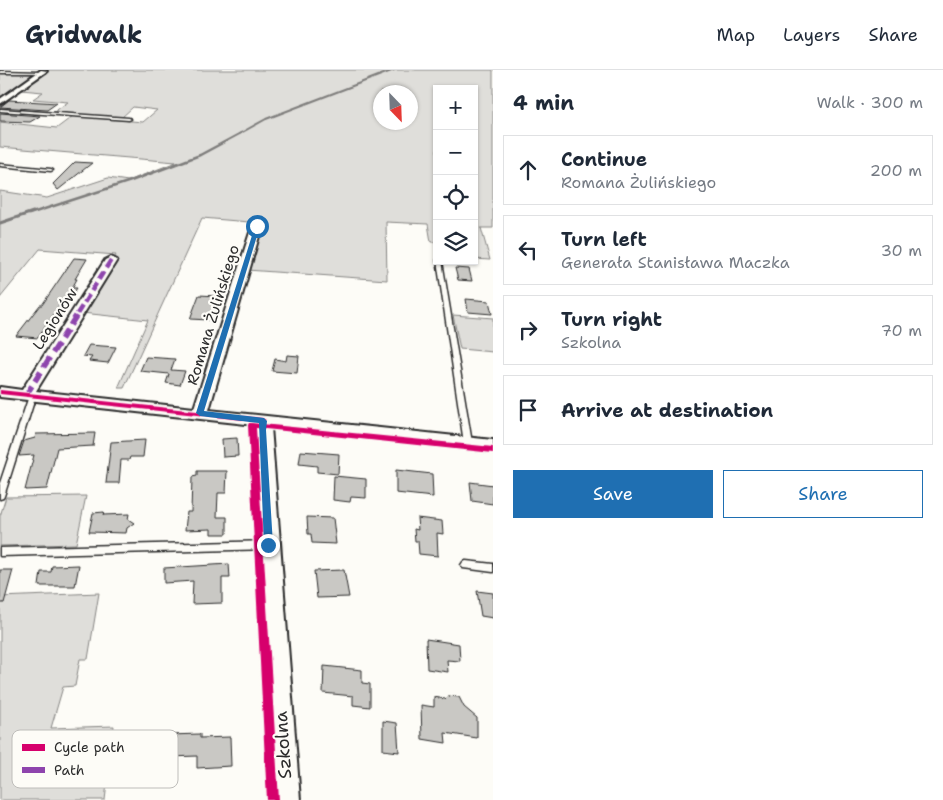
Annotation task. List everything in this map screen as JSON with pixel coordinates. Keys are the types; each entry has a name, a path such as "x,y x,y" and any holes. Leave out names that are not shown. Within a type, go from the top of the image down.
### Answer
{"street":[{"path":"1,101 43,72"},
{"name":"Romana Żulińskiego","path":"200,413 257,226"},
{"name":"Legionów","path":"29,395 110,260"},
{"path":"0,392 493,446"},
{"name":"Szkolna","path":"264,421 262,430 268,545 287,800"}],"lane":[{"path":"0,72 43,72"},
{"path":"0,110 129,120"},
{"path":"0,165 51,170"},
{"path":"440,265 468,443"},
{"path":"0,496 29,395"},
{"path":"0,552 268,545"},
{"path":"466,565 493,568"}],"shaded area":[{"path":"48,70 493,70 493,228 481,228 490,260 478,259 478,85 433,85 433,242 431,242 428,224 386,222 387,280 247,270 261,223 202,218 124,388 118,388 148,320 82,313 116,255 40,249 0,298 0,191 47,198 108,178 128,181 176,162 0,147 0,122 57,128 73,116 143,122 157,110 133,107 121,118 54,112 68,102 33,99 43,92 21,90"},
{"path":"0,73 32,74 34,75 0,99"},
{"path":"453,315 493,318 493,352 460,349"},
{"path":"86,496 76,544 0,546 0,516 6,497"},
{"path":"99,593 88,659 80,659 75,686 63,687 51,728 114,726 114,730 12,730 12,788 106,788 105,800 0,800 0,597"}],"building":[{"path":"9,100 57,103 47,110 0,107"},
{"path":"0,113 40,116 30,122 0,121"},
{"path":"75,162 92,163 58,190 53,184"},
{"path":"74,258 87,259 75,279 77,279 72,288 77,288 69,300 64,299 38,338 16,336 40,305 42,305"},
{"path":"455,268 469,269 472,281 458,280"},
{"path":"199,295 217,296 209,320 190,319"},
{"path":"466,299 489,301 492,314 468,312"},
{"path":"89,345 116,347 108,363 89,361 92,357 83,356"},
{"path":"287,355 299,356 297,373 272,371 275,359 286,361"},
{"path":"146,357 175,359 171,370 185,371 180,385 166,383 169,374 140,371"},
{"path":"95,433 93,446 57,448 47,489 25,490 34,455 19,456 24,441 35,438 36,434"},
{"path":"237,438 238,456 223,457 222,439"},
{"path":"145,440 143,457 130,457 129,460 121,460 119,483 106,483 111,442"},
{"path":"301,451 339,454 338,474 317,472 317,466 299,464"},
{"path":"396,470 432,474 433,497 396,493"},
{"path":"197,471 227,471 226,493 218,493 217,517 227,517 227,534 211,534 211,529 185,530 187,512 191,512 192,477 197,476"},
{"path":"334,476 366,479 366,498 351,497 350,502 333,500"},
{"path":"470,482 493,485 493,504 472,501"},
{"path":"104,512 103,515 129,514 128,519 134,523 127,528 126,533 89,532 93,513"},
{"path":"307,517 333,518 336,544 312,543 311,534 308,534"},
{"path":"417,518 442,521 443,534 437,533 438,556 419,554 418,541 415,541 414,529 418,530"},
{"path":"229,564 230,578 222,578 222,603 192,604 193,581 164,583 164,568"},
{"path":"79,565 75,586 39,586 41,572 51,572 52,566"},
{"path":"0,570 13,570 4,603 0,603"},
{"path":"344,570 349,597 317,598 314,571"},
{"path":"477,591 493,593 493,618 481,616"},
{"path":"426,639 459,644 460,661 447,660 448,672 427,669"},
{"path":"324,666 362,670 362,683 370,684 370,707 353,705 353,696 323,693"},
{"path":"448,696 459,697 464,707 477,718 477,738 445,733 446,743 422,739 421,705 434,707 434,697 445,699"},
{"path":"383,721 397,723 399,752 383,750"},
{"path":"200,734 200,738 230,737 231,766 197,768 197,756 178,757 178,735"}],"waterway":[{"path":"239,134 266,119 394,70"},
{"path":"29,214 131,181 200,155 241,133"},
{"path":"0,223 33,212"}],"marked path":[{"path":"26,395 111,260"}],"cycle path":[{"path":"0,392 262,420"},
{"path":"273,800 252,425 493,450"}],"route":[{"path":"257,226 200,413 264,421 262,430 268,545"}]}
